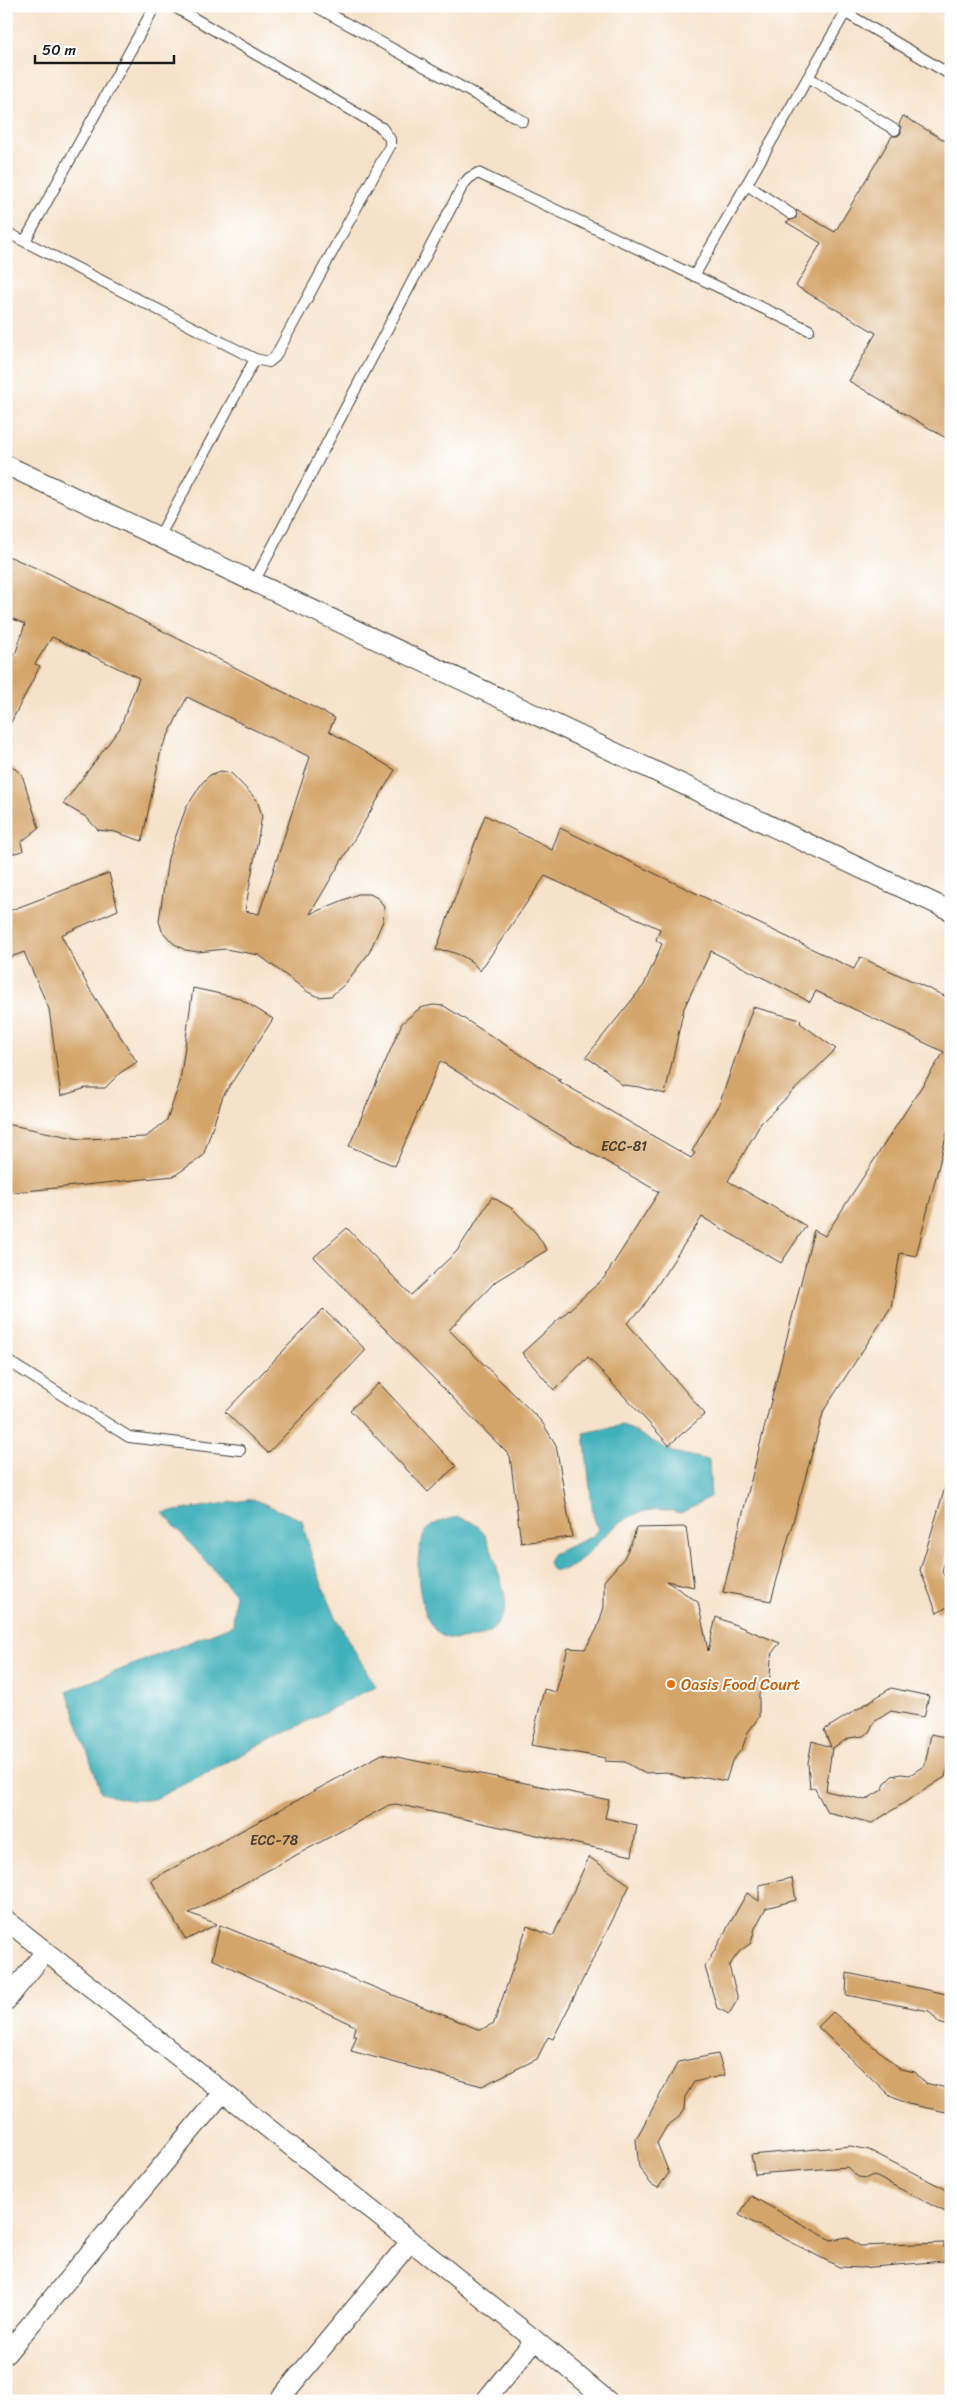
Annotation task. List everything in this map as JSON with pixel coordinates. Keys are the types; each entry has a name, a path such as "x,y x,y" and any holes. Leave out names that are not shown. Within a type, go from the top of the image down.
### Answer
{"street":[{"path":"6,465 951,911"},
{"path":"6,1920 535,2340 608,2401"},
{"path":"6,2001 45,1952"},
{"path":"6,2354 223,2092"},
{"path":"278,2401 410,2242"},
{"path":"485,2401 535,2340"}],"lane":[{"path":"25,241 155,6"},
{"path":"6,232 255,360 269,362 275,357 390,146 390,138 382,128 172,6"},
{"path":"315,6 523,121"},
{"path":"694,276 848,9 951,75"},
{"path":"808,77 895,130"},
{"path":"254,582 469,178 478,173 808,330"},
{"path":"747,185 790,214"},
{"path":"159,537 255,360"},
{"path":"6,1360 129,1437 240,1450"}],"water":[{"path":"623,1425 673,1452 709,1460 711,1496 681,1513 656,1510 636,1514 619,1523 580,1561 567,1568 553,1570 548,1563 552,1554 593,1536 598,1529 593,1516 584,1433"},
{"path":"253,1499 302,1520 323,1587 341,1626 376,1686 155,1799 128,1800 101,1792 67,1691 233,1625 235,1594 163,1513"},
{"path":"458,1517 479,1527 484,1533 499,1575 506,1603 501,1618 491,1631 476,1637 458,1639 442,1636 431,1625 421,1597 418,1564 423,1536 430,1527"}],"building":[{"path":"903,116 951,144 951,441 849,381 876,333 796,286 821,243 786,222 796,218 796,210 835,232 892,136 898,136 901,133 899,124"},
{"path":"6,555 50,574 335,718 329,731 395,770 310,914 358,894 370,894 379,899 384,907 383,921 369,953 345,984 331,996 319,997 308,992 259,955 225,949 198,952 185,950 173,943 162,931 159,921 168,858 186,808 202,783 210,775 221,771 231,773 257,800 262,816 245,911 259,914 310,757 187,697 161,750 142,841 115,832 98,830 86,817 63,804 120,728 139,678 52,637 35,664 40,666 6,732 6,649 15,655 25,624 6,616"},
{"path":"6,761 22,775 39,828 21,842 23,851 6,855"},
{"path":"485,815 552,850 560,828 854,969 860,957 951,999 951,1128 947,1133 916,1256 900,1253 891,1307 824,1410 771,1601 723,1592 814,1230 825,1236 944,1052 816,991 810,1002 711,951 684,1008 665,1094 640,1087 622,1085 606,1070 586,1057 644,985 662,944 656,940 660,929 545,876 480,971 472,962 462,956 449,951 436,950"},
{"path":"109,873 118,910 61,935 89,988 137,1062 120,1073 105,1088 86,1088 61,1096 49,1009 24,952 6,959 6,912"},
{"path":"193,988 239,998 273,1019 223,1096 203,1156 174,1176 6,1193 6,1124 80,1139 146,1137 167,1120 180,1082"},
{"path":"433,1005 444,1006 561,1080 557,1080 691,1158 695,1153 692,1151 720,1102 753,1007 801,1020 800,1023 836,1049 761,1123 728,1181 806,1226 781,1263 702,1217 641,1310 627,1323 705,1414 669,1445 588,1357 554,1390 522,1353 604,1278 659,1192 560,1135 440,1061 395,1166 349,1146 402,1023 420,1008"},
{"path":"492,1197 513,1209 536,1233 547,1250 496,1281 449,1330 542,1422 556,1445 572,1537 521,1543 510,1456 314,1257 347,1228 411,1295 457,1251"},
{"path":"323,1309 366,1350 268,1453 225,1412"},
{"path":"379,1383 456,1466 428,1492 350,1410"},
{"path":"947,1481 951,1481 951,1549 948,1551 942,1571 951,1592 951,1605 937,1613 920,1570"},
{"path":"686,1527 694,1587 666,1581 698,1602 708,1651 716,1617 780,1643 774,1650 771,1659 770,1676 759,1694 759,1717 748,1732 742,1749 732,1761 726,1781 706,1777 686,1779 666,1772 644,1773 625,1762 604,1761 606,1758 531,1745 544,1689 556,1692 568,1648 585,1649 597,1629 604,1607 604,1581 624,1558 636,1528"},
{"path":"891,1688 929,1696 924,1717 891,1711 874,1722 869,1732 863,1736 849,1738 832,1748 826,1791 865,1800 882,1790 892,1776 910,1775 925,1765 931,1734 951,1738 951,1755 945,1777 872,1823 827,1812 814,1787 810,1789 808,1763 812,1741 831,1747 824,1730"},
{"path":"382,1754 609,1800 605,1818 637,1825 632,1856 396,1804 389,1805 189,1913 217,1924 186,1940 151,1880"},
{"path":"589,1857 630,1885 553,2039 548,2037 537,2059 482,2086 351,2051 357,2035 353,2035 355,2026 212,1959 220,1925 480,2030 494,2023 527,1926 553,1936"},
{"path":"792,1878 796,1900 766,1908 755,1928 751,1943 739,1952 729,1966 738,1999 729,2014 717,2008 705,1967 747,1893 759,1901 759,1885"},
{"path":"847,1973 951,1995 951,2027 939,2023 929,2011 846,1995"},
{"path":"833,2012 900,2069 915,2072 925,2083 951,2089 951,2113 908,2104 890,2096 818,2027"},
{"path":"718,2054 725,2075 694,2082 685,2097 684,2109 679,2117 667,2126 657,2143 669,2173 658,2188 651,2184 639,2167 636,2139 678,2062"},
{"path":"851,2146 869,2150 951,2192 951,2215 873,2175 867,2178 858,2177 847,2167 755,2174 751,2155"},
{"path":"751,2196 831,2240 847,2237 860,2246 944,2243 944,2261 861,2268 839,2267 739,2215"}],"place":[{"name":"Oasis Food Court","path":"671,1684"}]}
